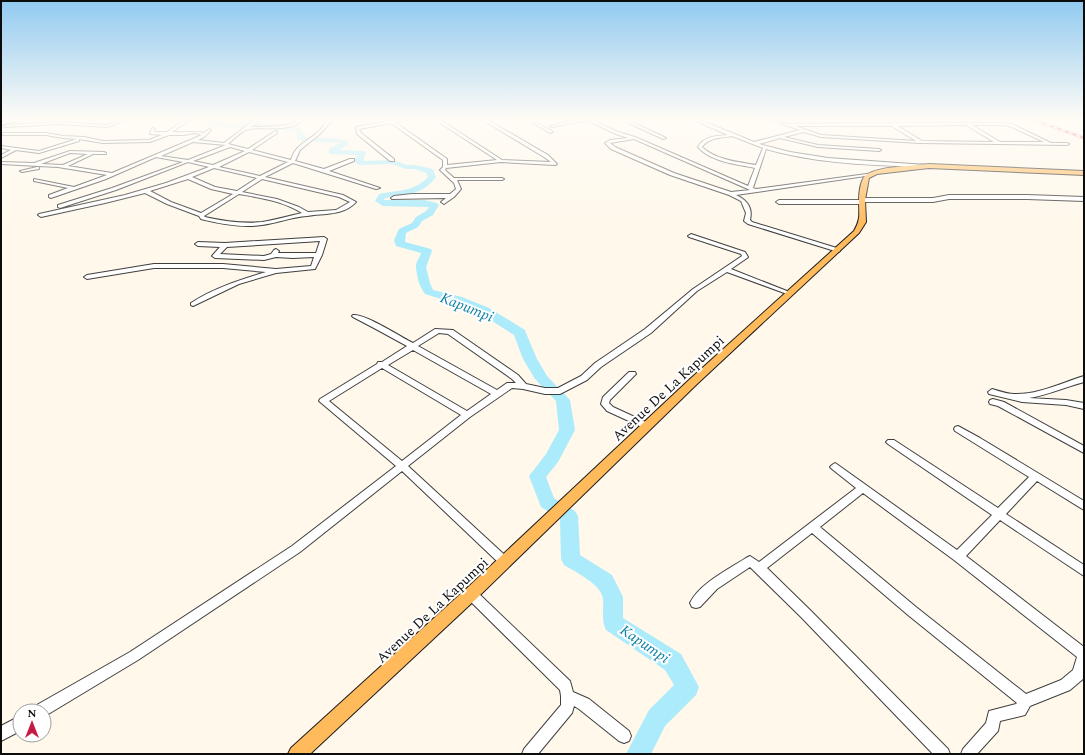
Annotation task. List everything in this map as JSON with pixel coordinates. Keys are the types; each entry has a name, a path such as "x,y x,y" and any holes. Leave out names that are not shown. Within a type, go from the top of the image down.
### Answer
{"main road":[{"path":"872,174 884,170 928,166 1084,173"},
{"name":"Avenue De La Kapumpi","path":"296,754 471,594 647,426 789,293 857,232 863,222 862,201 865,180 872,174"}],"street":[{"path":"36,164 61,154"},
{"path":"63,167 90,154"},
{"path":"51,196 159,154"},
{"path":"60,206 114,188 203,154"},
{"path":"41,215 146,191 188,178 242,154"},
{"path":"262,154 293,162 378,188"},
{"path":"201,215 216,208 259,178 293,162 296,154"},
{"path":"385,154 392,160"},
{"path":"437,154 445,160 444,169 456,182 459,189 444,202"},
{"path":"489,154 501,162"},
{"path":"444,169 501,162 555,164 543,154"},
{"path":"627,154 672,174 731,194 743,200 748,213 747,221 750,223 838,250"},
{"path":"672,154 752,189"},
{"path":"712,154 758,167"},
{"path":"752,189 762,154"},
{"path":"794,154 821,158 928,166"},
{"path":"146,191 169,203 201,215 203,218 252,225 269,223 307,214 322,214 340,211 353,202 341,196 259,178 188,160 155,156"},
{"path":"323,171 352,160"},
{"path":"1,163 36,164 111,174"},
{"path":"22,171 46,166"},
{"path":"444,169 535,166"},
{"path":"731,194 752,189 872,174"},
{"path":"188,178 206,186 281,201 298,208 307,214"},
{"path":"453,179 502,179"},
{"path":"36,180 74,188"},
{"path":"394,198 412,196 452,196"},
{"path":"779,202 933,200 949,197 1027,197 1084,200"},
{"path":"52,704 134,656 296,549 467,415 510,385 560,391 584,378 598,365 648,331 695,290 745,257 745,255 691,236"},
{"path":"87,277 154,266 223,266 276,271 313,268 324,239 280,243 224,245 198,244"},
{"path":"275,254 280,243"},
{"path":"224,245 215,256 264,258 275,254 293,256 319,255"},
{"path":"725,269 789,293"},
{"path":"193,304 237,283 276,271"},
{"path":"355,316 414,346 498,394"},
{"path":"505,562 402,466 323,401 381,364 438,331 450,332 515,377 523,386"},
{"path":"381,364 467,415"},
{"path":"632,374 606,399 605,404 610,409 647,426"},
{"path":"1013,397 1044,393 1057,387 1084,379"},
{"path":"992,392 1025,401 1052,400 1084,406"},
{"path":"993,402 1001,404 1084,450"},
{"path":"958,429 1084,506"},
{"path":"891,442 1084,571"},
{"path":"835,467 958,557 1084,654 1078,674 1064,685 1025,701 1020,710 994,716 993,726 968,754"},
{"path":"958,557 1035,477"},
{"path":"759,568 862,488"},
{"path":"813,527 912,611 1025,701"},
{"path":"696,603 713,585 750,561 811,618 943,754"},
{"path":"471,594 565,686 568,696 567,708 529,754"},
{"path":"568,696 584,704 624,736"},
{"path":"1,734 12,728"}],"waterway":[{"name":"Kapumpi","path":"362,154 361,158 358,160 361,163 393,162 406,167 415,167 430,171 432,177 422,187 410,192 382,196 379,201 383,203 424,203 434,205 430,213 419,219 415,225 402,231 399,240 400,244 427,251 421,267 424,283 429,292 458,300 485,311 520,333 530,359 542,379 563,400 567,430 552,458 537,476 547,502 569,516 571,559 605,581 613,597 613,623 673,662 688,687 657,718 638,754"}]}
